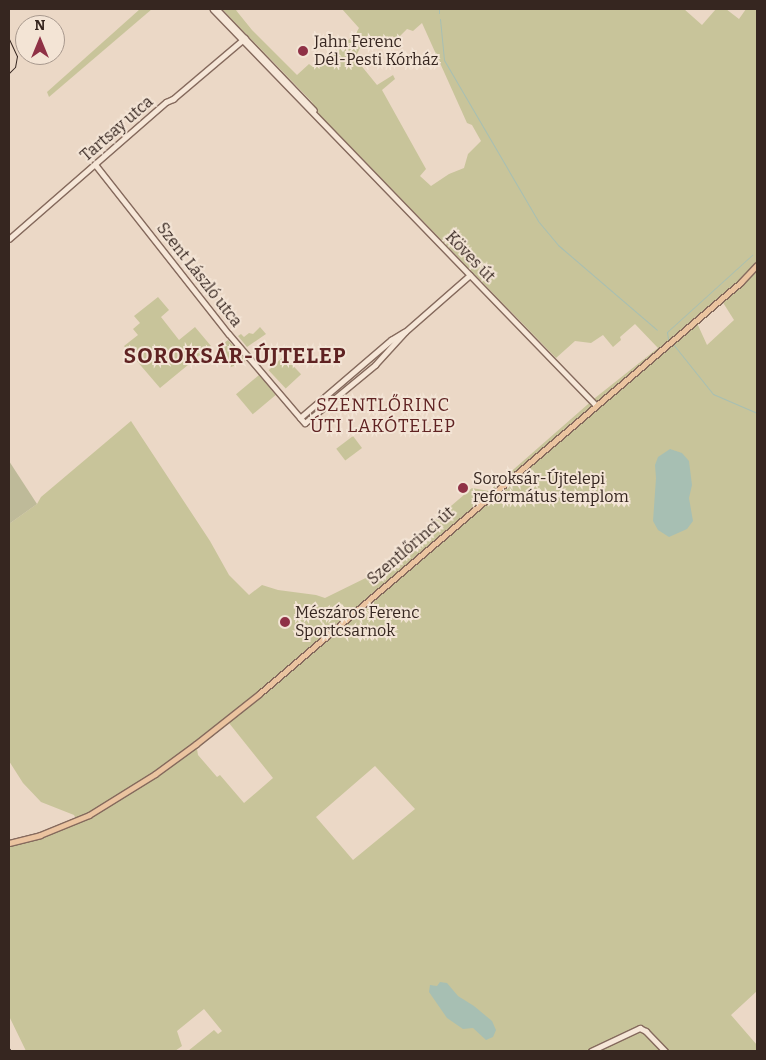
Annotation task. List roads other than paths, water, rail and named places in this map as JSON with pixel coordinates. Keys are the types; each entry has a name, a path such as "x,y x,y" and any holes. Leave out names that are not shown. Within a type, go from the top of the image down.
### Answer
{"main road":[{"name":"Szentlőrinci út","path":"9,843 40,835 89,815 156,774 196,744 259,694 741,282 757,265"}],"street":[{"name":"Köves út","path":"213,9 246,40"},
{"name":"Köves út","path":"217,9 327,127 596,405"},
{"name":"Tartsay utca","path":"9,239 95,164 246,40"},
{"name":"Szent László utca","path":"95,164 229,334 305,424 375,365 405,332"},
{"path":"300,418 391,340 405,332 470,276"},
{"path":"591,1051 640,1028 646,1031 665,1051"}],"waterway":[{"path":"440,19 444,60 538,221 558,245 657,330"},
{"path":"668,339 667,332 752,255"},
{"path":"673,344 713,394 757,413"}],"tram line":[{"path":"9,39 17,56 15,67 9,73"}],"place":[{"name":"Jahn Ferenc Dél-Pesti Kórház","path":"303,51"},
{"name":"Soroksár-Újtelepi református templom","path":"463,488"},
{"name":"Mészáros Ferenc Sportcsarnok","path":"285,622"}],"district":[{"name":"SOROKSÁR-ÚJTELEP","path":"235,356"},
{"name":"SZENTLŐRINC ÚTI LAKÓTELEP","path":"383,416"}]}
